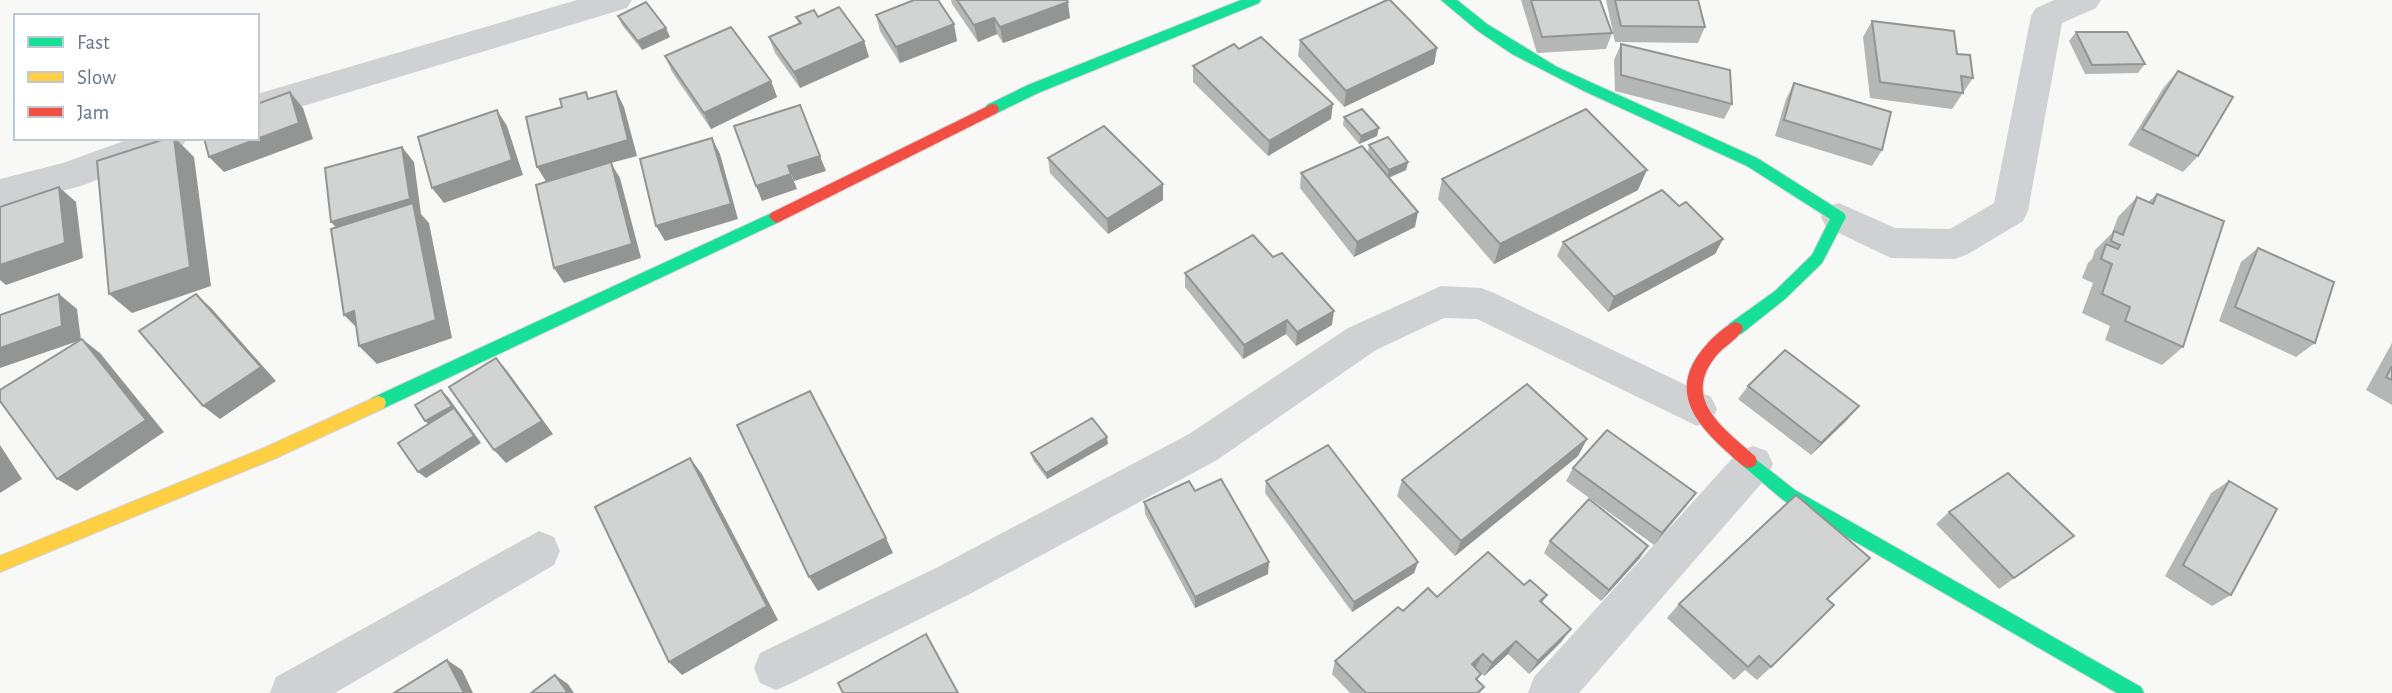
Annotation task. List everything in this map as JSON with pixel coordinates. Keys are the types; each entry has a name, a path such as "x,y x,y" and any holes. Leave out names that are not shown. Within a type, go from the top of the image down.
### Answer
{"street":[{"path":"259,106 616,0"},
{"path":"0,564 295,443 811,202 1033,89 1254,0"},
{"path":"1448,0 1495,37 1563,77 1641,115 1727,149 1839,217 1891,243 1955,244 2010,211 2047,16 2085,0"},
{"path":"0,193 68,176 165,140"},
{"path":"1697,409 1692,377 1702,359 1720,340 1780,295 1817,259 1839,217"},
{"path":"775,668 953,581 1203,447 1362,339 1441,302 1481,303 1697,409 1721,437 1789,495 2135,693"},
{"path":"1550,693 1753,464"},
{"path":"292,693 539,551"}],"building":[{"path":"914,0 938,0 954,24 896,47 876,15"},
{"path":"957,0 1068,2 1000,27 994,18 974,25"},
{"path":"1387,0 1437,48 1346,91 1300,40"},
{"path":"1531,0 1600,0 1612,33 1542,37"},
{"path":"1615,0 1698,0 1705,27 1621,26"},
{"path":"646,2 666,28 638,41 618,16"},
{"path":"839,7 864,41 794,72 769,37 801,23 796,17 814,10 818,17"},
{"path":"1872,21 1954,31 1957,54 1970,55 1973,78 1961,76 1963,93 1880,82"},
{"path":"731,27 771,81 704,113 665,56"},
{"path":"2076,32 2127,32 2145,64 2092,65"},
{"path":"1261,37 1333,104 1269,141 1193,66 1234,44 1239,49"},
{"path":"1621,44 1730,70 1732,104 1621,75"},
{"path":"2178,71 2233,97 2198,156 2142,129"},
{"path":"1794,83 1891,112 1882,150 1784,120"},
{"path":"616,91 628,140 537,167 526,117 562,107 560,99 586,92 588,99"},
{"path":"290,92 299,123 259,138 259,103"},
{"path":"800,105 820,156 788,166 791,174 756,186 734,126"},
{"path":"1362,109 1379,128 1361,136 1344,117"},
{"path":"1586,109 1647,170 1500,244 1442,179"},
{"path":"497,110 512,160 432,188 418,137"},
{"path":"1104,126 1163,184 1107,219 1048,158"},
{"path":"1388,137 1408,162 1389,170 1369,145"},
{"path":"712,138 731,204 656,226 640,159"},
{"path":"162,140 174,140 190,267 109,294 97,161"},
{"path":"205,140 254,140 209,157"},
{"path":"1362,146 1418,212 1357,242 1301,173"},
{"path":"402,147 410,199 331,222 325,168"},
{"path":"611,162 632,244 554,268 536,185"},
{"path":"59,187 65,243 0,265 0,207"},
{"path":"1662,190 1679,206 1686,202 1723,239 1614,297 1563,242"},
{"path":"2157,194 2224,221 2183,347 2125,321 2130,307 2102,294 2112,264 2101,259 2106,244 2118,249 2120,245 2111,241 2114,231 2123,235 2137,197 2153,204"},
{"path":"413,203 436,320 359,346 354,311 344,315 331,229"},
{"path":"1253,235 1273,257 1282,253 1334,311 1297,332 1287,320 1244,345 1185,273"},
{"path":"2258,248 2334,282 2315,343 2235,307"},
{"path":"59,294 62,326 0,348 0,315"},
{"path":"196,294 261,367 203,406 139,331"},
{"path":"82,339 146,420 57,479 0,401 0,390"},
{"path":"1785,350 1859,406 1821,443 1748,386"},
{"path":"496,358 542,421 494,450 449,387"},
{"path":"2392,366 2392,380 2386,377"},
{"path":"1527,384 1587,439 1461,541 1402,480"},
{"path":"441,390 452,406 425,421 415,405"},
{"path":"810,391 886,538 809,577 737,425"},
{"path":"454,408 474,436 418,472 398,443"},
{"path":"1092,418 1107,437 1046,473 1031,453"},
{"path":"1607,430 1696,493 1662,533 1573,468"},
{"path":"1328,445 1418,562 1354,602 1266,481"},
{"path":"690,458 767,606 669,662 595,507"},
{"path":"2008,473 2074,536 2014,578 1949,512"},
{"path":"1221,479 1269,562 1195,597 1144,502 1189,481 1195,491"},
{"path":"2229,481 2277,509 2231,595 2183,565"},
{"path":"1796,495 1870,558 1827,599 1834,605 1771,667 1759,656 1748,667 1679,604"},
{"path":"1589,499 1648,546 1609,590 1550,541"},
{"path":"1488,552 1524,585 1530,580 1547,595 1540,601 1571,629 1538,661 1516,641 1492,663 1483,654 1472,664 1481,674 1476,679 1484,687 1477,693 1366,693 1335,661 1398,607 1403,611 1428,588 1437,597"},
{"path":"926,634 958,693 843,693 838,683"},
{"path":"447,660 464,693 394,693"},
{"path":"555,675 568,693 531,693"}],"traffic: fast":[{"path":"992,109 1033,89 1254,0"},
{"path":"1448,0 1517,51 1589,88 1739,155 1839,217 1817,259 1780,295 1735,329"},
{"path":"378,403 776,217"},
{"path":"1749,461 1789,495 2135,693"}],"traffic: slow":[{"path":"0,564 270,453 378,403"}],"traffic: jam":[{"path":"776,217 992,109"},
{"path":"1735,329 1713,348 1699,365 1693,381 1694,397 1713,428 1749,461"}]}
